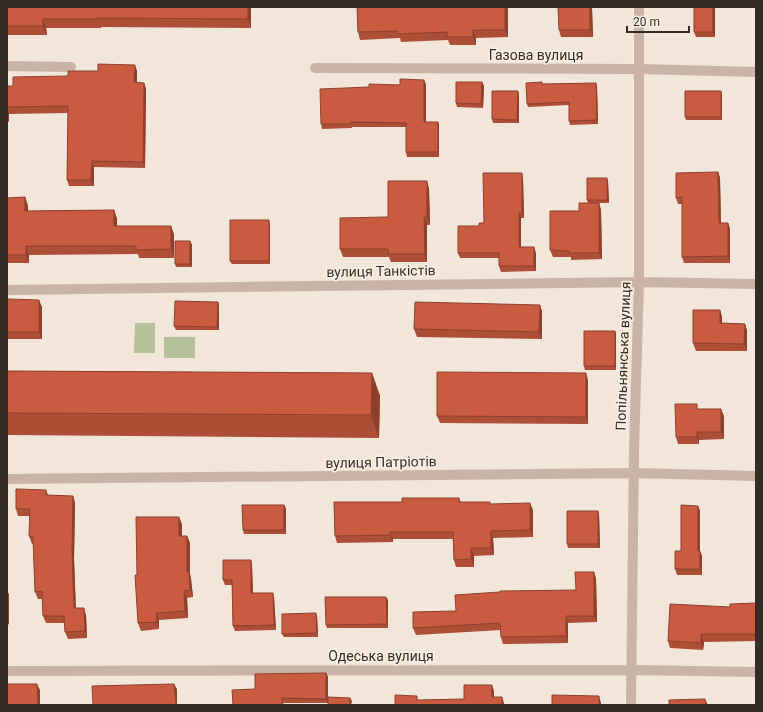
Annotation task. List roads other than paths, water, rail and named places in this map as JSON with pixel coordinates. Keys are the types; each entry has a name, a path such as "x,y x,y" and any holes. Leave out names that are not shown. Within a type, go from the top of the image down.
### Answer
{"street":[{"name":"Попільнянська вулиця","path":"631,705 634,473 639,282 639,7"},
{"path":"7,66 70,67"},
{"name":"Газова вулиця","path":"315,68 638,69 756,72"},
{"name":"вулиця Танкістів","path":"7,290 639,282 756,284"},
{"name":"вулиця Патріотів","path":"7,479 634,473 756,476"},
{"name":"Одеська вулиця","path":"7,671 631,670 756,672"}]}
